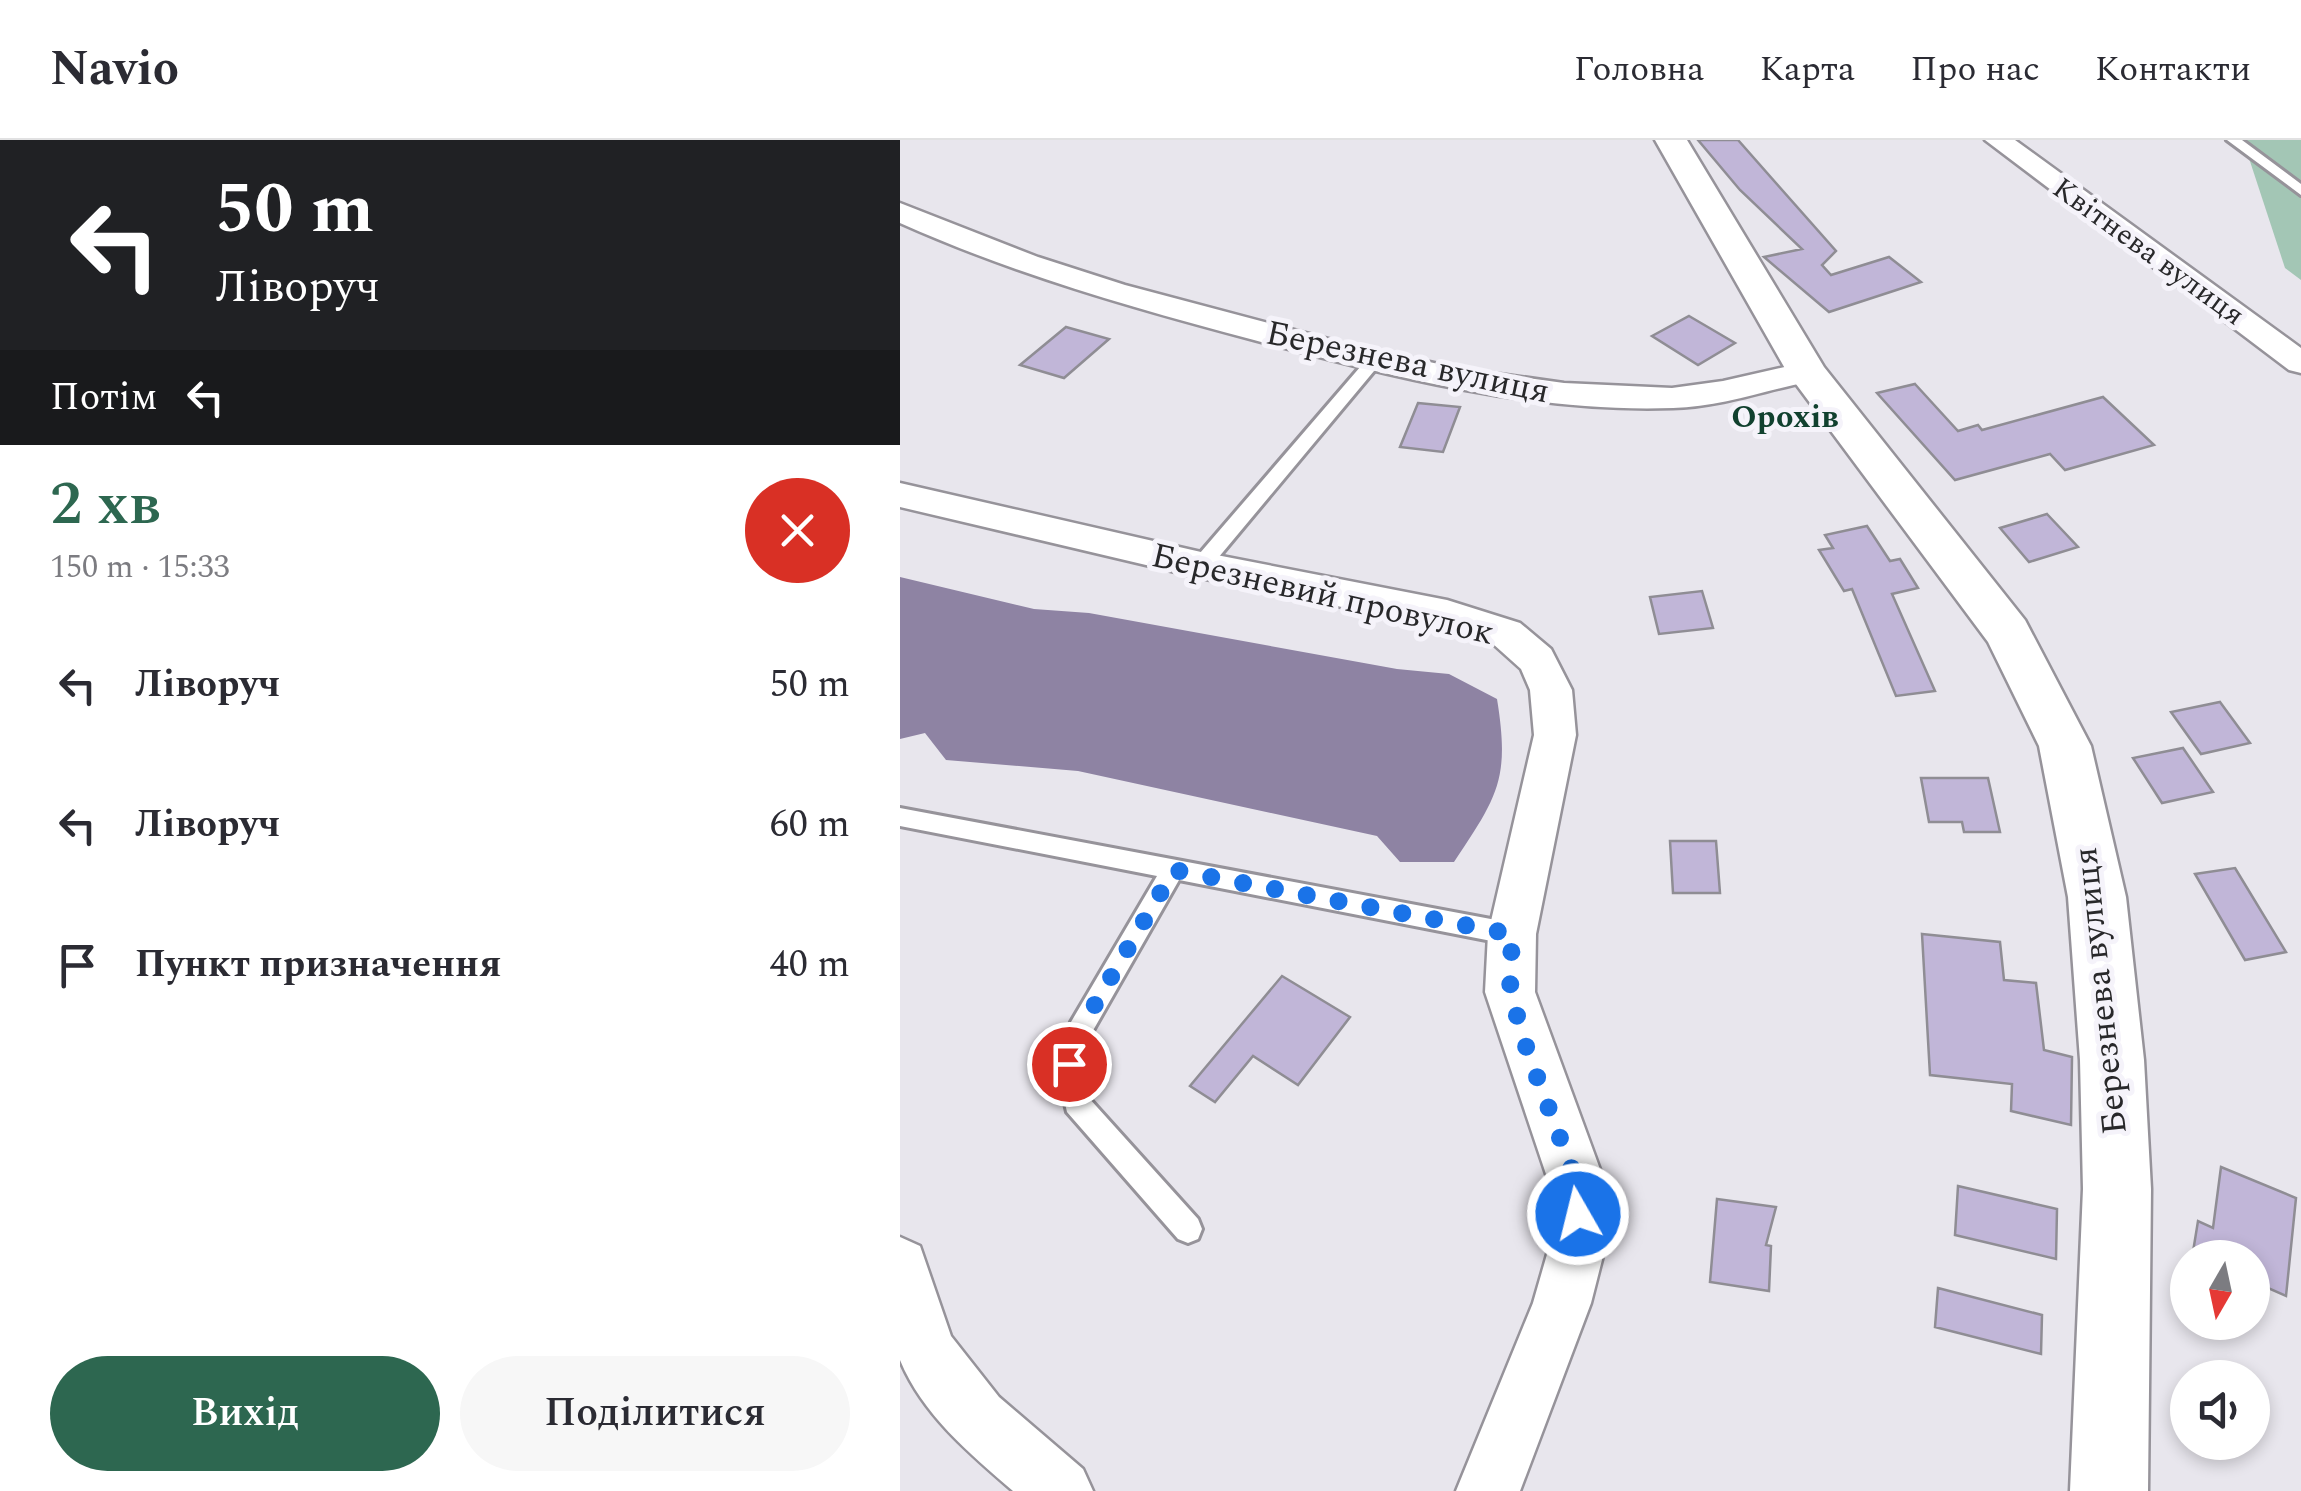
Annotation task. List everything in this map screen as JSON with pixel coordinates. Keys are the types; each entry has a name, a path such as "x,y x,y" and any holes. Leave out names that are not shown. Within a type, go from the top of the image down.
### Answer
{"street":[{"path":"1670,140 1807,372"},
{"name":"Квітнева вулиця","path":"1998,140 2301,363"},
{"name":"Березнева вулиця","path":"900,212 1053,275 1373,362 1468,381 1602,396 1677,398 1807,372 2008,633 2065,746 2097,898 2112,1060 2117,1189 2109,1491"},
{"name":"Березневий провулок","path":"900,496 1201,565 1448,614 1506,633 1536,660 1551,690 1555,735 1512,934 1510,992 1528,1053 1577,1183 1578,1244 1562,1303 1488,1491"},
{"path":"900,1266 927,1353 977,1420 1061,1491"}],"lane":[{"path":"2234,140 2301,191"},
{"path":"1201,565 1373,362"},
{"path":"907,821 1512,934"},
{"path":"1174,870 1080,1030 1069,1064 1076,1103 1188,1229"}],"green space":[{"path":"2243,140 2301,140 2301,280 2285,268"}],"shaded area":[{"path":"900,577 1034,609 1089,613 1397,669 1449,674 1497,699 1502,749 1497,786 1454,862 1400,862 1377,836 1078,771 946,760 925,733 900,739"}],"building":[{"path":"1698,140 1738,140 1836,251 1822,265 1831,275 1889,257 1921,282 1829,312 1764,257 1802,249 1740,190"},
{"path":"1689,316 1735,343 1698,365 1652,336"},
{"path":"1066,327 1109,339 1064,378 1020,365"},
{"path":"1915,384 1958,431 1978,425 1982,430 2103,397 2154,445 2065,470 2050,454 1955,480 1877,393"},
{"path":"1418,403 1460,407 1443,452 1400,447"},
{"path":"2047,514 2078,547 2029,562 2000,528"},
{"path":"1867,526 1890,561 1900,559 1918,588 1892,594 1935,691 1896,696 1852,589 1844,591 1819,550 1833,548 1825,535"},
{"path":"1702,591 1713,628 1659,634 1650,597"},
{"path":"2220,702 2250,743 2201,754 2171,712"},
{"path":"2183,748 2213,792 2162,803 2133,758"},
{"path":"1921,778 1988,778 2000,832 1964,832 1962,822 1929,822"},
{"path":"1670,841 1716,841 1720,893 1673,893"},
{"path":"2235,868 2286,952 2245,960 2195,874"},
{"path":"1922,934 2000,942 2004,980 2036,983 2044,1050 2072,1057 2071,1125 2011,1111 2012,1084 1930,1075"},
{"path":"1282,976 1350,1017 1298,1085 1253,1056 1215,1102 1190,1086"},
{"path":"2221,1167 2296,1198 2286,1296 2270,1289 2270,1240 2195,1240 2198,1221 2213,1228"},
{"path":"1958,1186 2057,1209 2056,1259 1955,1235"},
{"path":"1717,1199 1776,1207 1766,1245 1771,1246 1769,1291 1710,1282"},
{"path":"1938,1288 2042,1315 2041,1354 1935,1327"}],"district":[{"name":"Орохів","path":"1785,416"}],"route":[{"path":"1069,1064 1080,1030 1174,870 1512,934 1510,992 1528,1053 1577,1183 1578,1214"}]}
